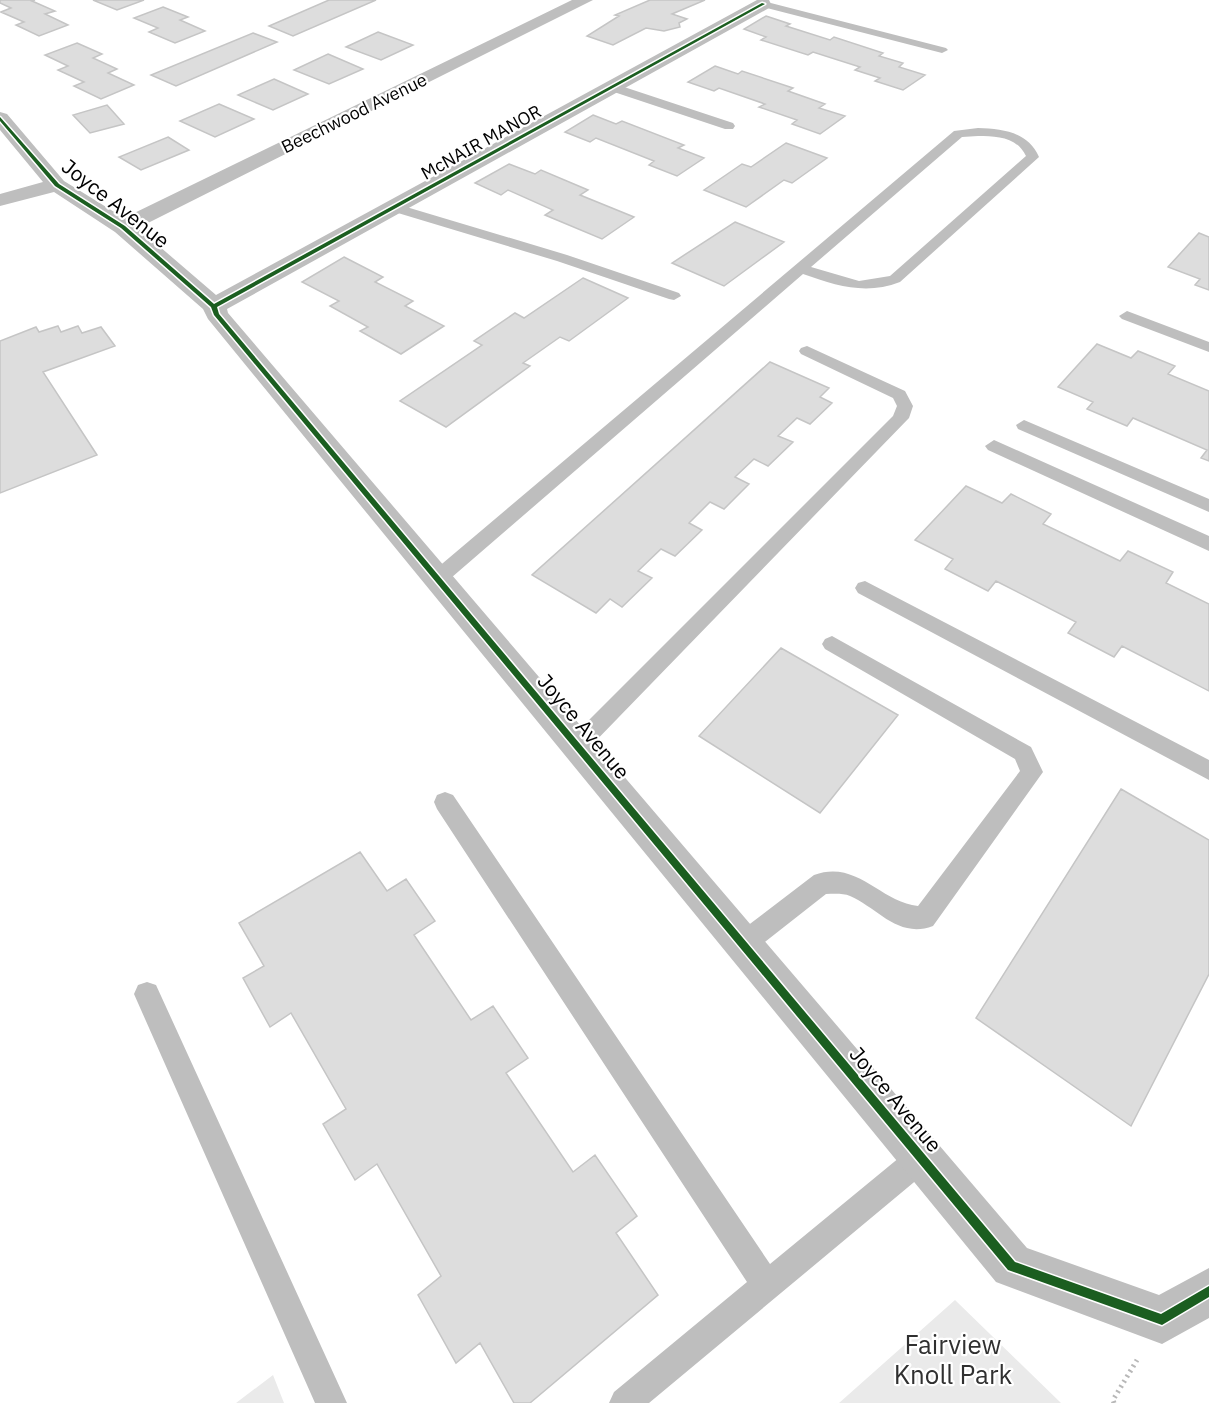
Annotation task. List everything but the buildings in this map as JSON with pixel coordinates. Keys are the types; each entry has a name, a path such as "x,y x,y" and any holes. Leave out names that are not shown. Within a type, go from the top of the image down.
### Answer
{"street":[{"name":"Beechwood Avenue","path":"123,227 585,0"},
{"name":"McNAIR MANOR","path":"214,306 763,4"},
{"name":"Joyce Avenue","path":"0,118 57,185 123,227 214,306 216,314 1012,1266 1162,1320 1209,1291"},
{"path":"0,200 57,185"}],"lane":[{"path":"763,4 942,50"},
{"path":"612,87 729,126"},
{"path":"437,579 801,268 958,134 981,131 1000,133 1019,139 1031,148 1033,157 894,279 884,284 861,286 801,268"},
{"path":"393,207 562,258 674,296"},
{"path":"1128,315 1209,347"},
{"path":"577,746 901,418 905,406 899,395 807,351"},
{"path":"1024,425 1209,506"},
{"path":"994,446 1209,544"},
{"path":"865,588 1209,771"},
{"path":"743,944 822,883 852,885 898,915 924,918 1032,772 1023,753 832,644"},
{"path":"445,802 766,1286"},
{"path":"147,994 331,1403"},
{"path":"625,1403 921,1158"}],"green space":[{"name":"Fairview Knoll Park","path":"955,1300 1061,1403 839,1403"},
{"path":"273,1375 284,1403 236,1403"}],"cycle path":[{"path":"214,306 763,4"},
{"path":"0,118 57,185 123,227 214,306 216,314 1012,1266 1162,1320 1209,1291"}]}
